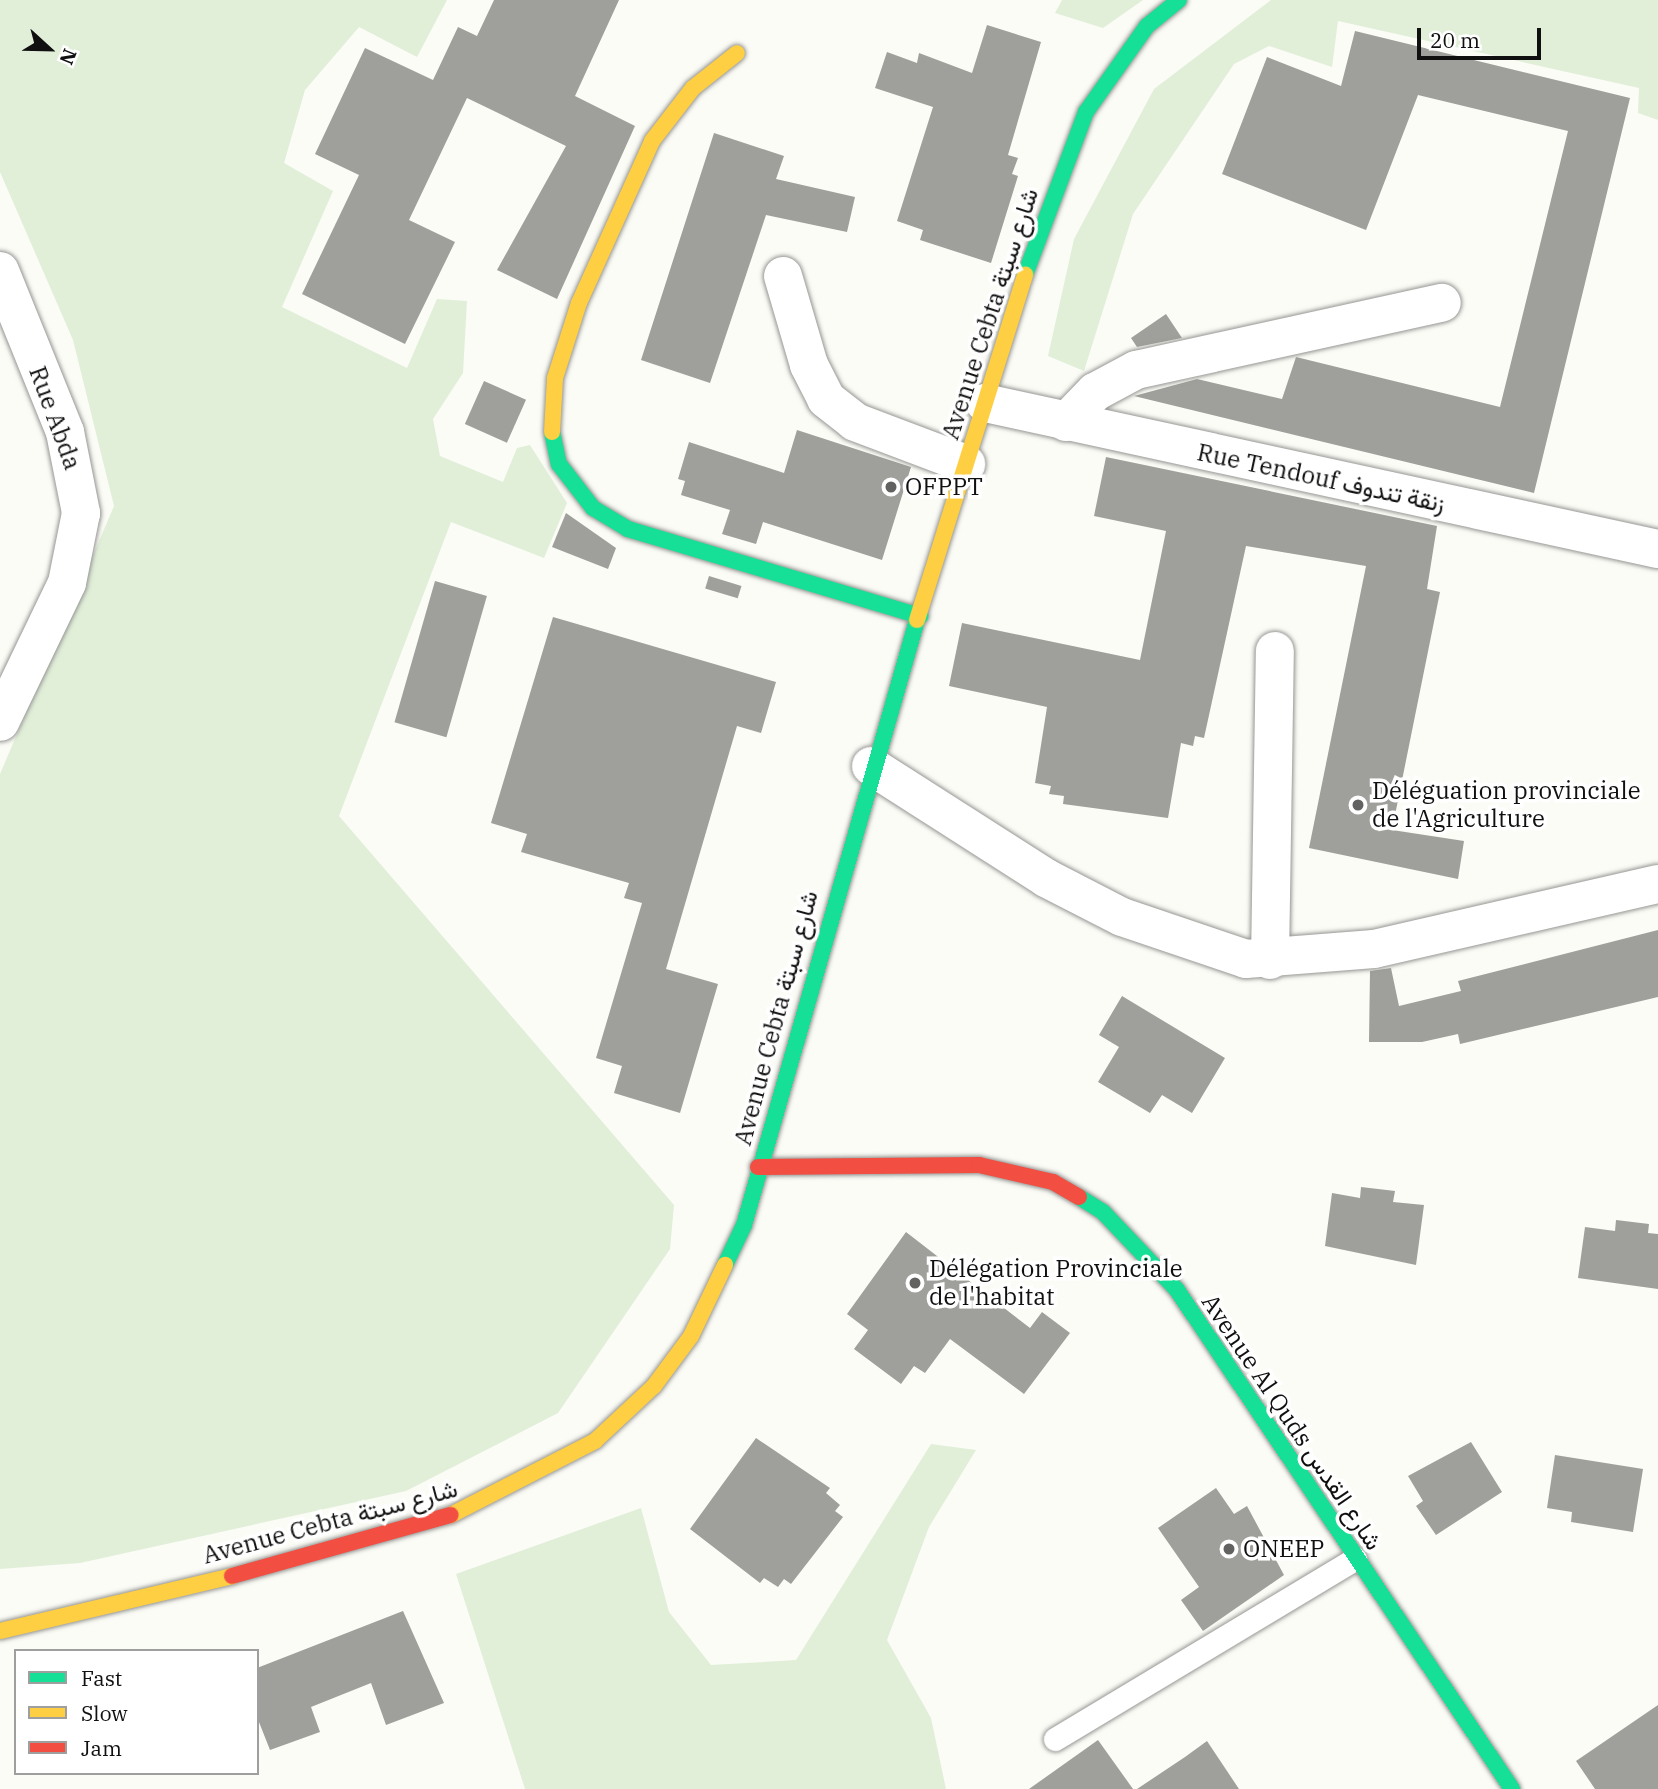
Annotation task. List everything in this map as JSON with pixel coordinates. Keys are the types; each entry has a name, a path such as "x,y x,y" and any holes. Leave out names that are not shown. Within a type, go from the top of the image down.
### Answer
{"street":[{"name":"Avenue Cebta شارع سبتة","path":"0,1631 305,1558 467,1510 570,1459 654,1386 691,1336 734,1248 871,766 1044,215 1086,112 1147,26 1179,0"},
{"path":"737,53 666,118 579,303 555,378 551,427 558,464 593,509 628,529 920,616"},
{"name":"Rue Abda","path":"0,271 65,432 81,513 67,583 0,722"},
{"path":"783,276 808,365 831,404 855,422 966,464"},
{"path":"1066,422 1095,392 1136,370 1442,303"},
{"name":"Rue Tendouf زنقة تندوف","path":"985,403 1658,549"},
{"path":"1270,960 1275,651"},
{"path":"871,766 1046,878 1122,917 1209,950 1270,960 1456,934 1658,884"},
{"name":"Avenue Al Quds شارع القدس","path":"758,1167 967,1164 1015,1170 1077,1194 1163,1272 1512,1789"}],"lane":[{"path":"1055,1739 1355,1559"}],"green space":[{"path":"0,0 447,0 417,57 359,27 305,90 284,163 333,191 282,307 407,368 437,299 467,301 463,373 433,419 440,456 503,482 517,448 530,445 567,503 544,558 451,522 339,816 674,1205 670,1249 558,1413 406,1491 80,1563 0,1569 0,774 114,506 73,340 0,172"},
{"path":"1062,0 1143,0 1103,28 1055,13"},
{"path":"1271,0 1658,0 1658,120 1638,113 1639,88 1338,21 1332,67 1269,46 1234,64 1133,214 1084,371 1048,356 1074,239 1154,89"},
{"path":"931,1444 976,1450 929,1527 887,1640 931,1718 946,1789 525,1789 456,1574 641,1508 669,1612 711,1665 796,1660"}],"building":[{"path":"494,0 619,0 575,96 635,126 557,299 497,270 566,146 467,98 409,220 455,242 405,344 302,294 359,175 315,154 365,48 433,80 458,27 477,36"},
{"path":"987,25 1041,42 1008,155 1018,158 1012,174 1018,176 991,263 920,240 923,230 897,221 933,107 875,88 887,52 917,63 919,53 972,73"},
{"path":"1355,31 1630,98 1534,493 1134,396 1197,379 1282,399 1296,357 1500,407 1568,131 1418,95 1366,230 1222,174 1267,57 1341,86"},
{"path":"714,133 784,156 776,179 855,197 847,232 766,215 710,383 641,360"},
{"path":"1166,314 1182,338 1137,347 1131,338"},
{"path":"484,381 526,400 507,443 465,424"},
{"path":"797,430 911,467 882,560 763,522 756,544 722,534 730,510 681,495 685,481 678,479 689,442 784,473"},
{"path":"1106,457 1437,526 1427,589 1440,592 1392,830 1464,841 1458,879 1309,848 1366,566 1246,546 1204,738 1195,736 1193,746 1181,743 1168,818 1063,804 1064,796 1049,794 1051,786 1035,783 1047,707 949,686 962,623 1140,660 1166,531 1094,516"},
{"path":"566,513 616,548 608,569 552,547"},
{"path":"709,576 742,586 738,598 705,588"},
{"path":"435,581 487,596 446,737 394,722"},
{"path":"553,617 776,682 761,733 737,726 666,969 718,984 680,1113 614,1093 622,1066 596,1058 642,903 624,898 629,883 521,852 527,834 491,823"},
{"path":"1658,930 1658,997 1460,1044 1458,1034 1422,1042 1369,1042 1370,971 1391,968 1399,1006 1461,991 1458,981"},
{"path":"1122,996 1225,1058 1192,1113 1162,1095 1150,1113 1098,1082 1119,1047 1099,1035"},
{"path":"1361,1187 1395,1191 1393,1202 1424,1205 1416,1265 1325,1246 1332,1193 1360,1198"},
{"path":"1616,1220 1649,1224 1648,1233 1658,1234 1658,1289 1578,1278 1585,1227 1615,1231"},
{"path":"906,1232 1030,1328 1042,1312 1070,1333 1024,1394 950,1339 925,1373 914,1366 901,1384 854,1349 868,1330 847,1314"},
{"path":"756,1438 830,1488 826,1493 840,1505 835,1511 843,1517 791,1584 784,1579 778,1587 764,1578 760,1583 690,1529"},
{"path":"1471,1442 1502,1492 1436,1535 1416,1506 1423,1501 1408,1476"},
{"path":"1555,1455 1643,1469 1633,1532 1571,1522 1572,1512 1547,1508"},
{"path":"1216,1488 1234,1514 1247,1506 1284,1575 1203,1631 1181,1600 1199,1587 1158,1528"},
{"path":"403,1611 444,1703 386,1725 371,1683 311,1707 320,1732 270,1750 259,1722 259,1667"},
{"path":"1658,1705 1658,1789 1595,1789 1576,1761"},
{"path":"1098,1740 1133,1789 1029,1789"},
{"path":"1207,1741 1239,1789 1137,1789 1185,1757"}],"traffic: fast":[{"path":"1025,275 1086,112 1147,26 1179,0"},
{"path":"552,432 559,464 593,508 628,529 920,616"},
{"path":"725,1265 744,1225 917,620"},
{"path":"1079,1197 1103,1212 1177,1290 1512,1789"}],"traffic: slow":[{"path":"552,432 555,378 579,303 652,141 693,88 737,53"},
{"path":"917,620 1025,275"},
{"path":"451,1515 595,1441 654,1386 691,1336 725,1265"},
{"path":"0,1631 232,1576"}],"traffic: jam":[{"path":"758,1167 979,1165 1053,1182 1079,1197"},
{"path":"232,1576 451,1515"}],"place":[{"name":"OFPPT","path":"891,487"},
{"name":"Déléguation provinciale de l'Agriculture","path":"1358,805"},
{"name":"Délégation Provinciale de l'habitat","path":"915,1283"},
{"name":"ONEEP","path":"1229,1549"}]}
